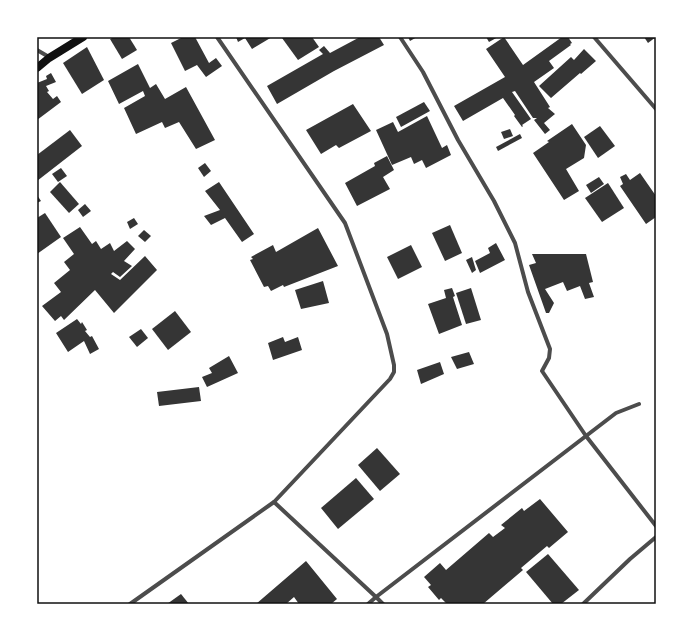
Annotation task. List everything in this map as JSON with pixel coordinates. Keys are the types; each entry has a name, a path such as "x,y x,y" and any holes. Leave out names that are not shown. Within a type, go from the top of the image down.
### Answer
{"main road":[{"path":"37,68 49,58 83,37"}],"street":[{"path":"130,604 274,502 390,379 394,372 394,365 387,334 345,223 217,37"},
{"path":"400,37 423,72 458,140 494,201 515,243 528,292 550,349 549,358 542,371 586,436 656,526"},
{"path":"594,37 656,109"},
{"path":"37,50 49,58"},
{"path":"368,604 616,413 638,404"},
{"path":"274,502 383,604"},
{"path":"583,604 630,559 656,537"}],"building":[{"path":"114,37 129,37 137,50 122,59 110,39"},
{"path":"183,37 195,37 209,63 216,58 222,66 206,77 197,65 185,71 171,43"},
{"path":"236,37 272,37 252,49 245,38 238,42"},
{"path":"312,37 319,47 298,60 282,38"},
{"path":"360,37 379,37 384,45 334,71 277,104 267,86 323,54 319,50 324,46 330,53"},
{"path":"408,37 417,37 410,41"},
{"path":"486,37 498,37 489,42"},
{"path":"504,37 523,65 562,37 568,37 572,43 549,61 554,68 534,82 550,107 548,108 555,114 544,123 550,130 545,134 534,120 537,118 533,118 515,91 512,92 531,119 522,125 522,127 503,98 463,121 454,106 505,77 486,49"},
{"path":"644,37 656,37 648,43"},
{"path":"87,47 104,80 82,94 63,63"},
{"path":"584,49 596,61 551,98 539,86 571,57 574,60"},
{"path":"138,64 150,88 156,84 165,99 186,87 215,140 196,149 179,122 165,128 162,122 136,134 124,108 145,96 143,91 119,104 108,81"},
{"path":"51,73 56,82 46,86 49,91 47,92 53,99 57,96 61,102 37,120 37,83 47,79 46,76"},
{"path":"424,102 430,111 401,127 396,117"},
{"path":"353,104 371,131 339,148 336,145 321,154 306,130"},
{"path":"427,116 442,148 447,145 451,155 426,168 422,160 414,164 411,157 392,165 376,130 393,122 398,132"},
{"path":"572,124 586,145 584,158 566,169 579,191 564,200 533,153 549,142 547,141"},
{"path":"600,126 615,146 598,158 584,137"},
{"path":"510,129 513,136 504,139 501,132"},
{"path":"70,130 82,146 37,181 37,155"},
{"path":"520,134 522,138 498,151 496,147"},
{"path":"387,156 394,170 383,177 390,189 357,206 345,183 375,166 374,163"},
{"path":"205,163 211,171 204,177 198,168"},
{"path":"61,168 67,176 58,182 52,174"},
{"path":"640,173 656,196 656,217 646,224 620,186 623,184 620,177 626,174 630,180"},
{"path":"599,177 604,184 591,193 586,185"},
{"path":"60,182 79,204 69,213 50,192"},
{"path":"219,182 254,234 242,242 225,218 211,225 204,216 220,210 205,191"},
{"path":"608,183 624,208 602,222 585,198"},
{"path":"37,195 41,201 37,203"},
{"path":"85,204 91,211 83,217 78,210"},
{"path":"45,213 61,237 37,254 37,218"},
{"path":"134,218 138,224 130,229 127,222"},
{"path":"450,225 462,253 445,261 432,233"},
{"path":"80,227 92,244 96,241 101,249 110,243 114,251 127,241 135,249 124,261 132,266 120,277 113,272 111,274 120,280 145,256 157,270 114,313 95,290 64,320 61,316 55,321 42,306 61,292 54,283 70,270 64,262 74,254 63,238"},
{"path":"318,228 338,266 284,287 283,285 271,291 268,286 264,287 250,260 253,259 251,257 273,245 276,252"},
{"path":"144,230 151,236 145,242 138,236"},
{"path":"496,243 505,260 480,273 475,261 490,253 488,248"},
{"path":"411,245 422,267 398,279 387,257"},
{"path":"532,254 586,254 593,282 589,283 594,297 585,299 580,286 567,291 563,282 545,289 554,303 549,313 546,313 529,265 536,263"},
{"path":"472,257 476,270 472,273 466,260"},
{"path":"323,281 329,303 301,309 295,290"},
{"path":"452,288 455,296 453,297 462,325 439,334 428,304 446,298 444,290"},
{"path":"471,288 481,320 466,324 456,293"},
{"path":"175,311 191,332 168,350 152,329"},
{"path":"77,319 81,324 82,322 87,330 85,331 90,337 92,336 99,349 90,354 84,341 68,352 56,333"},
{"path":"141,329 148,338 137,347 129,337"},
{"path":"283,337 285,342 298,337 302,350 273,360 268,343"},
{"path":"469,352 474,364 457,369 451,357"},
{"path":"229,356 238,373 207,387 202,377 212,373 209,368"},
{"path":"440,362 444,374 421,384 417,370"},
{"path":"199,387 201,401 159,406 157,392"},
{"path":"377,448 400,474 380,491 358,465"},
{"path":"356,478 374,499 338,529 321,508"},
{"path":"540,499 568,532 549,548 547,546 521,568 523,570 483,604 447,604 441,598 439,600 428,587 431,585 424,577 440,563 446,570 489,533 493,537 505,528 501,525 522,508 524,511"},
{"path":"548,554 579,590 561,604 553,604 526,572"},
{"path":"306,561 337,599 331,604 299,604 294,597 286,604 256,604"},
{"path":"181,594 189,604 167,604"}]}
